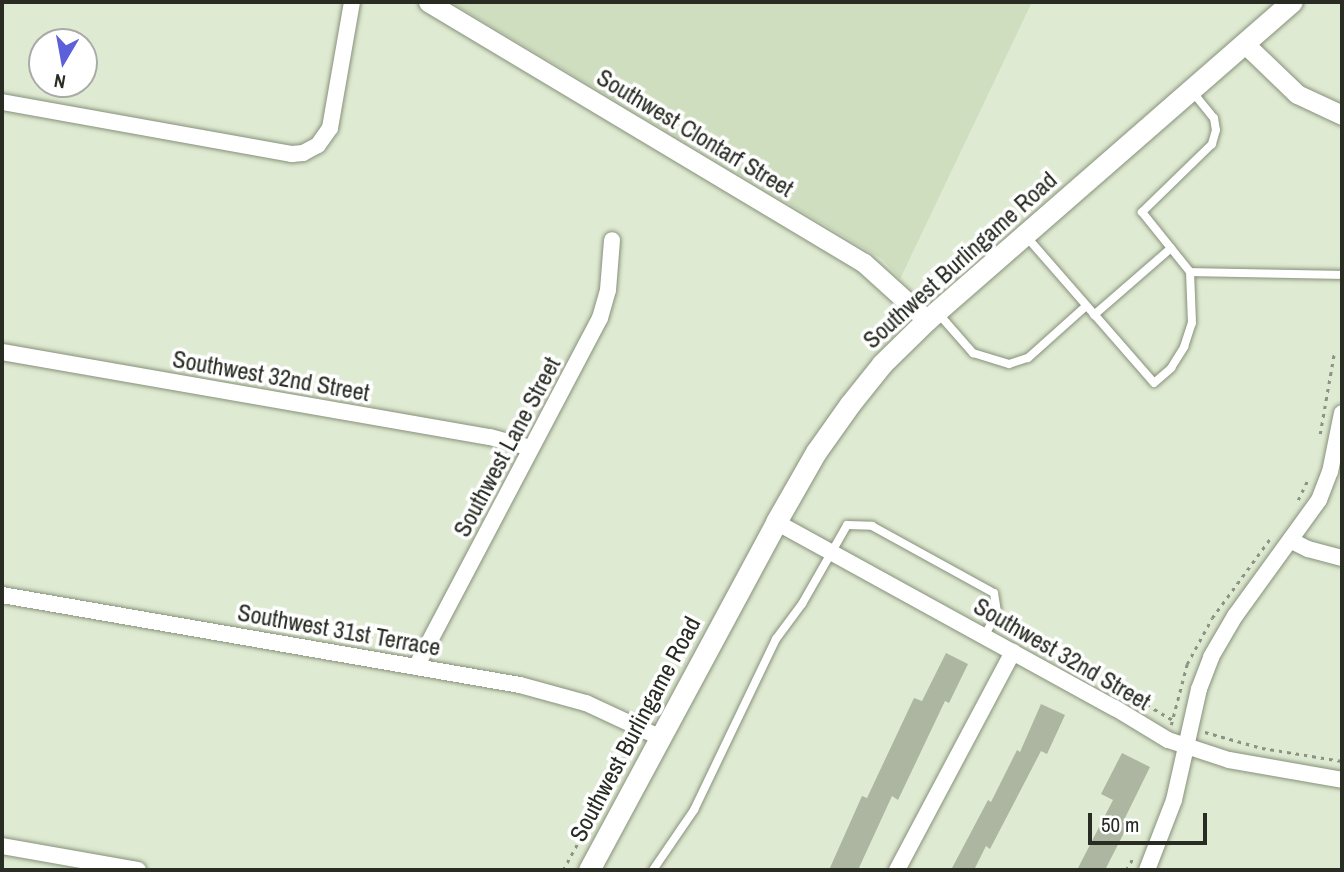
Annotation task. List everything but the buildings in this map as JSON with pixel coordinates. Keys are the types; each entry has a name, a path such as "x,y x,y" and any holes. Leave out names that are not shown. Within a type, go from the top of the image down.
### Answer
{"main road":[{"name":"Southwest Burlingame Road","path":"589,870 776,522 834,424 882,364 932,316 1292,2"}],"street":[{"path":"2,102 292,154 318,145 330,128 352,2"},
{"name":"Southwest Clontarf Street","path":"428,2 864,263 932,316"},
{"path":"1245,44 1297,94 1342,115"},
{"name":"Southwest Lane Street","path":"416,667 600,318 608,290 612,240"},
{"name":"Southwest 32nd Street","path":"2,352 476,435 531,448"},
{"path":"1147,870 1174,800 1199,689 1211,657 1235,616 1292,541 1323,491 1330,472 1342,413"},
{"name":"Southwest 32nd Street","path":"776,522 1013,652 1150,731 1186,747 1229,760 1342,780"},
{"path":"1292,541 1308,549 1342,558"},
{"name":"Southwest 31st Terrace","path":"2,595 559,694 624,719 661,738"},
{"path":"897,870 1013,652"},
{"path":"2,846 138,870"}],"lane":[{"path":"1025,235 1154,383 1171,368 1184,346 1192,323 1190,272 1142,212 1212,144 1216,130 1213,118 1191,90"},
{"path":"1094,315 1171,248"},
{"path":"1190,272 1342,275"},
{"path":"932,316 973,353 1009,364 1028,358 1086,306"},
{"path":"653,870 700,799 756,675 776,639 802,604 847,525 872,526 994,593 998,613 984,636"}],"path":[{"path":"563,870 633,742"}],"shaded area":[{"path":"451,2 1032,2 900,279 882,259"}]}
